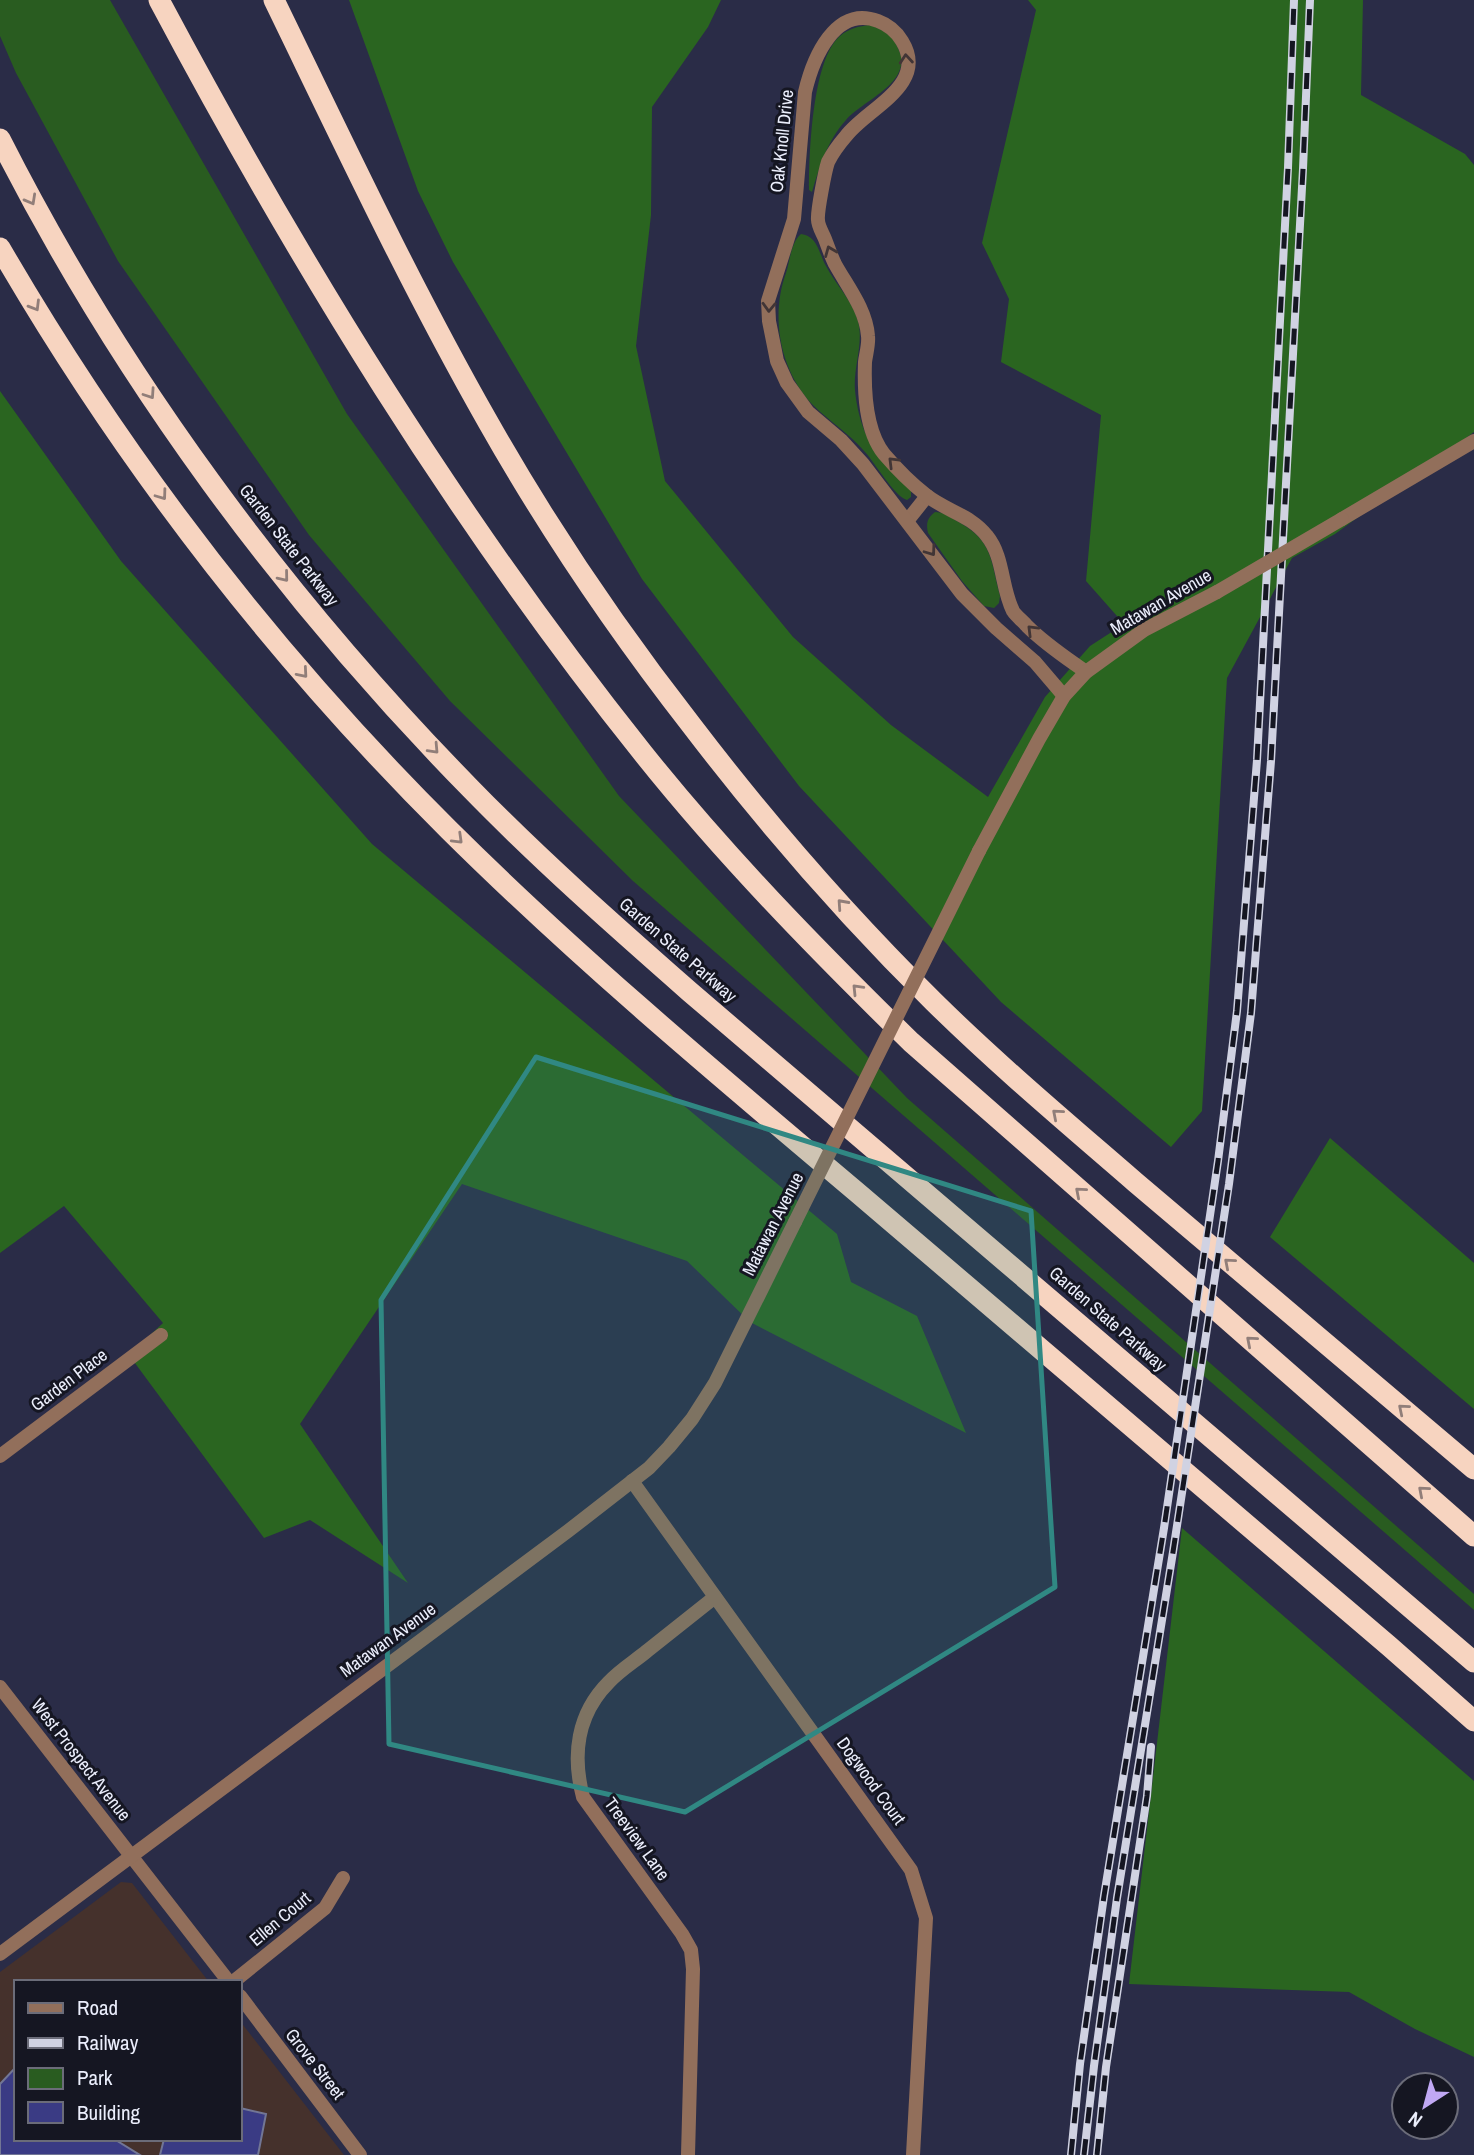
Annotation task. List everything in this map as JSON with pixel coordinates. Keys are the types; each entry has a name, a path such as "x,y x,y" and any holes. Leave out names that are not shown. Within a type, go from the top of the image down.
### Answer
{"highway":[{"path":"159,0 277,212 432,460 553,635 683,801 772,900 911,1042 1474,1536"},
{"path":"274,0 419,294 500,443 606,608 737,783 882,948 984,1050 1474,1469"},
{"name":"Garden State Parkway","path":"0,139 58,248 96,312 223,498 318,620 470,788 571,886 680,983 1474,1662"},
{"path":"0,248 39,314 106,416 207,556 340,716 449,830 611,983 1474,1721"}],"street":[{"name":"Oak Knoll Drive","path":"794,219 817,220 829,161 852,129 901,85 907,72 908,58 905,45 887,24 870,18 844,23 832,32 815,58 808,75 794,219 768,301 776,360 787,383 808,412 841,440 863,464 962,594 1035,662 1064,696"},
{"path":"817,220 834,262 858,302 866,325 868,336 864,381 871,424 885,455 927,496 972,520 988,536 996,551 1013,612 1044,642 1086,672"},
{"name":"Matawan Avenue","path":"0,1954 649,1468 692,1419 715,1382 979,851 1064,696 1086,672 1144,630 1217,592 1474,441"},
{"path":"908,520 927,496"},
{"path":"996,628 1013,612"},
{"name":"Garden Place","path":"0,1456 161,1335"},
{"name":"Dogwood Court","path":"632,1480 911,1870 926,1918 913,2155"},
{"name":"Treeview Lane","path":"688,2155 693,1969 691,1950 583,1797 578,1779 578,1758 580,1729 592,1702 610,1681 715,1597"},
{"name":"West Prospect Avenue","path":"0,1687 132,1856"},
{"path":"132,1856 229,1980"},
{"name":"Ellen Court","path":"234,1980 325,1908 343,1878"},
{"name":"Grove Street","path":"242,1999 360,2155"}],"highlighted area":[{"path":"536,1057 1031,1211 1055,1587 685,1812 389,1744 381,1300"}],"shaded area":[{"path":"121,1882 132,1883 207,1980 14,1980 14,2141 242,2141 242,2024 344,2155 0,2155 0,1972"}],"green space":[{"path":"0,0 110,0 347,414 619,796 907,1098 1474,1594 1474,1610 633,881 450,701 309,535 118,261 16,73 0,36"},
{"path":"349,0 721,0 708,27 652,107 651,215 636,346 665,481 793,637 891,725 988,797 1045,697 1090,646 1124,624 1086,581 1101,415 1001,362 1009,299 982,243 1036,10 1028,0 1363,0 1361,95 1465,154 1474,165 1474,432 1335,534 1292,558 1227,678 1202,1111 1171,1147 1001,1002 799,786 642,579 453,262 418,191"},
{"path":"870,25 885,32 895,42 900,53 898,74 892,83 853,113 839,128 825,154 812,192 809,190 811,132 823,65 840,36 854,28"},
{"path":"801,234 807,235 815,242 826,266 855,313 860,329 855,390 860,418 871,444 911,490 911,497 907,500 891,486 859,445 813,405 793,376 786,360 779,325 781,290 791,252"},
{"path":"0,391 121,561 372,844 837,1234 851,1282 917,1316 966,1433 750,1322 687,1261 462,1184 300,1424 408,1583 310,1520 264,1538 129,1355 163,1323 64,1206 0,1253"},
{"path":"935,512 946,514 967,527 977,535 988,551 1000,596 999,603 994,608 984,606 962,581 928,533 928,521"},
{"path":"1330,1138 1474,1263 1474,1409 1270,1237"},
{"path":"1182,1528 1474,1781 1474,2057 1415,2029 1349,1992 1129,1984"}],"building":[{"path":"14,2069 14,2141 117,2141 140,2155 0,2155 0,2084"},
{"path":"242,2108 266,2114 258,2155 160,2155 164,2141 242,2141"}],"railway":[{"path":"1071,2155 1080,2064 1104,1896 1164,1528 1218,1161 1237,1011 1257,760 1288,168 1294,0"},
{"path":"1084,2155 1117,1898 1229,1184 1251,1013 1271,761 1310,0"},
{"path":"1097,2155 1106,2067 1147,1796 1151,1747"}]}
